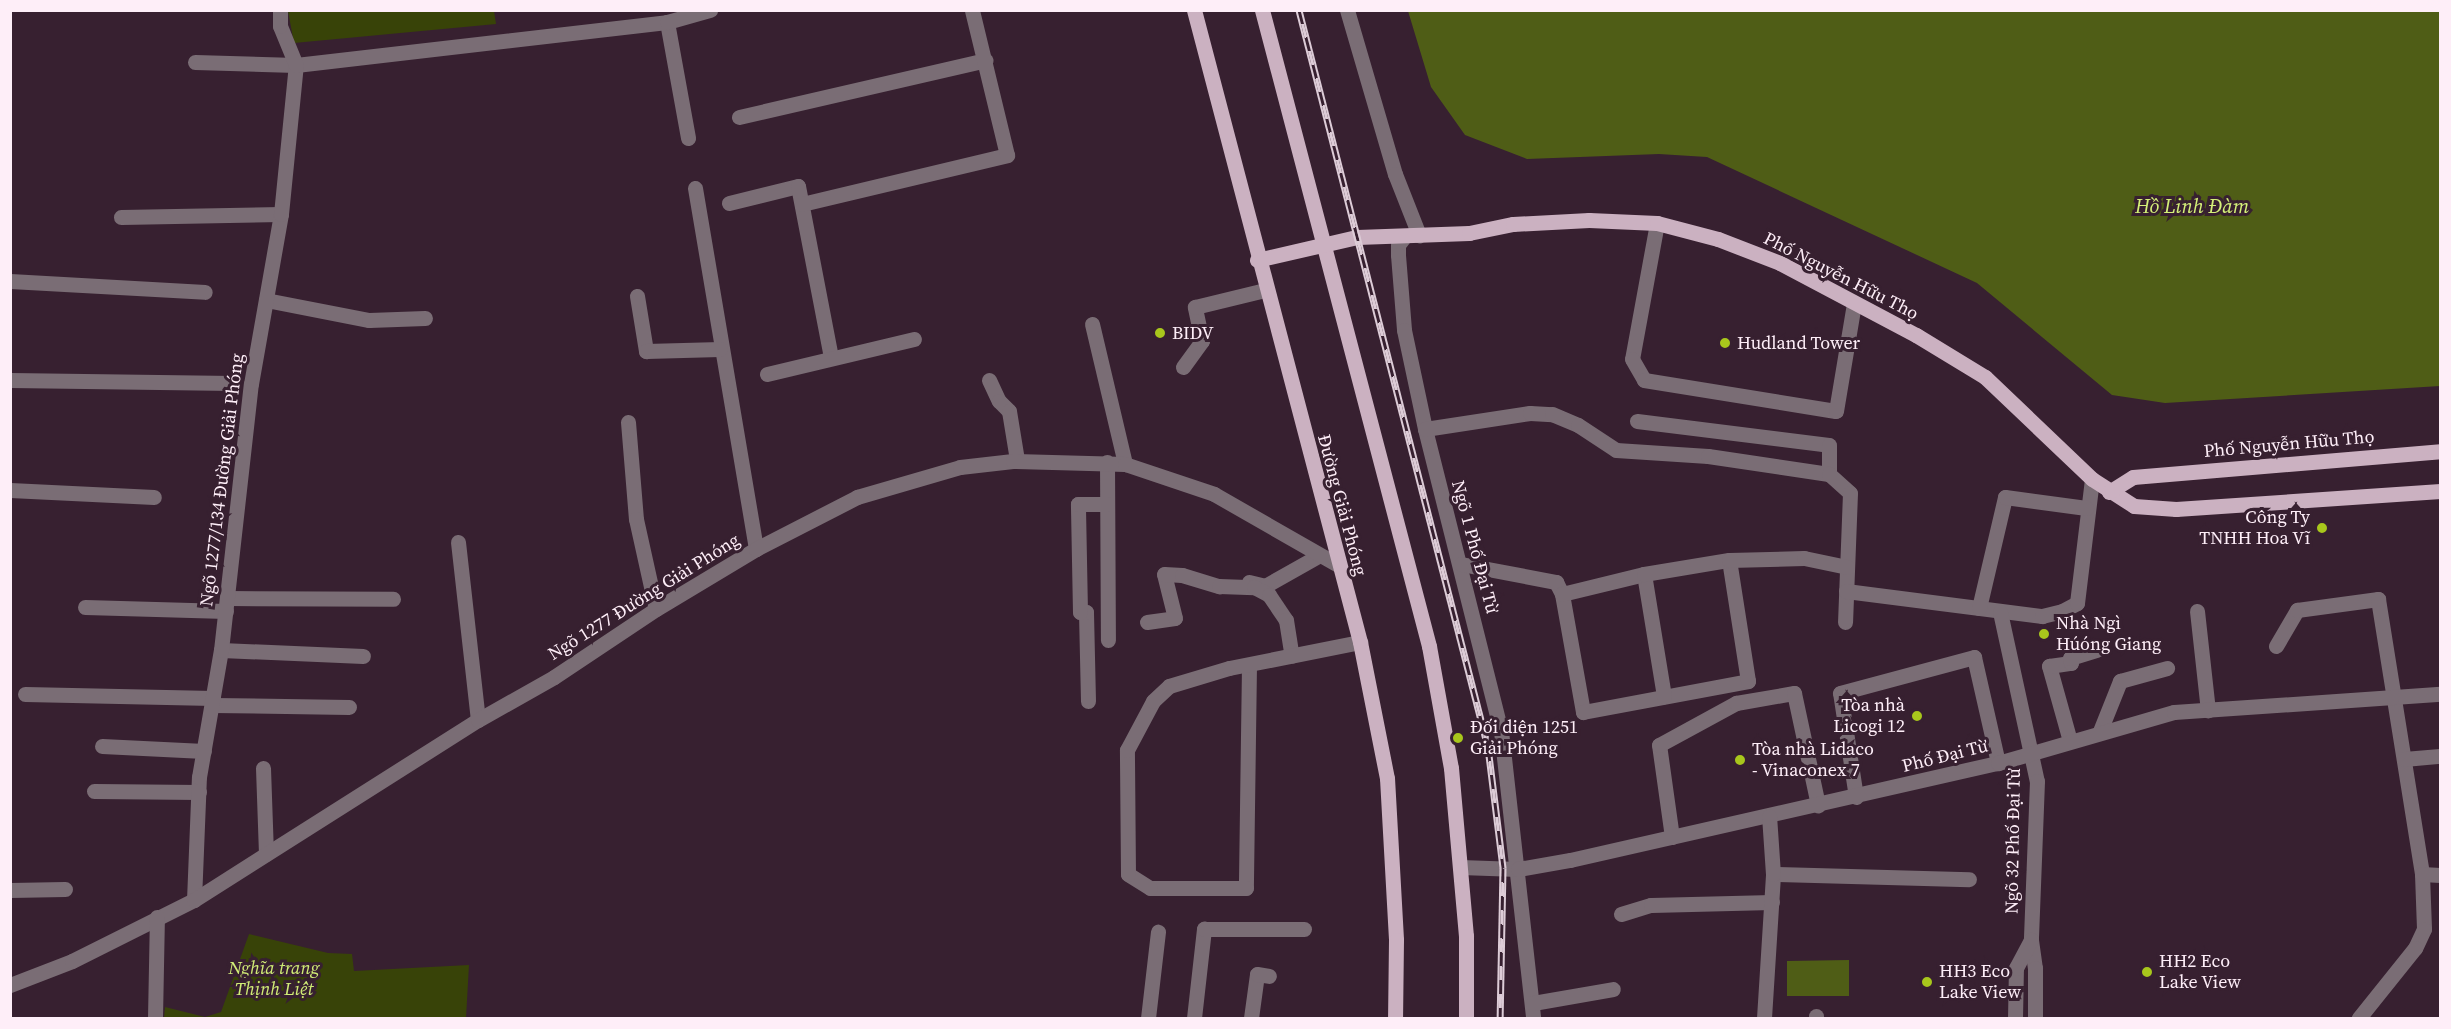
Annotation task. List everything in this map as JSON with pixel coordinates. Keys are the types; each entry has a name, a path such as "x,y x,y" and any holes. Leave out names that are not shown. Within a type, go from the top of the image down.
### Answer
{"main road":[{"name":"Đường Giải Phóng","path":"1194,10 1257,260 1360,642 1387,778 1396,940 1395,1018"},
{"path":"1263,10 1429,646 1451,768 1466,936 1466,1018"},
{"name":"Phố Nguyễn Hữu Thọ","path":"1257,260 1357,237 1412,235 1590,220 1657,223 1718,239 1780,263 1985,377 2092,479 2134,506 2176,509 2440,490"},
{"name":"Phố Nguyễn Hữu Thọ","path":"2109,492 2133,477 2440,451"}],"street":[{"path":"280,10 280,26 296,65"},
{"path":"630,10 633,26"},
{"path":"195,62 296,65 667,22 710,10"},
{"path":"802,204 1007,155 972,10"},
{"path":"1347,10 1412,235"},
{"path":"667,22 688,138"},
{"path":"739,117 985,60"},
{"name":"Ngõ 1277/134 Đường Giải Phóng","path":"194,900 199,792 204,751 227,605 251,384 281,214 296,65"},
{"path":"729,203 798,186 831,358"},
{"path":"695,188 720,349 756,549"},
{"path":"121,217 281,214"},
{"path":"1657,223 1632,359 1644,380 1836,411 1854,304"},
{"name":"Ngõ 1 Phố Đại Từ","path":"1412,235 1398,245 1404,330 1425,429 1502,731 1514,857 1518,869 1533,1011"},
{"path":"10,281 205,292"},
{"path":"1183,368 1202,341 1195,307 1265,290"},
{"path":"637,296 646,351 720,349"},
{"path":"266,300 369,320 425,318"},
{"path":"1092,324 1125,464"},
{"path":"767,374 914,339"},
{"path":"10,380 233,383"},
{"path":"989,380 999,401 1009,411 1017,460"},
{"path":"1425,429 1530,413 1552,414 1578,425 1616,450 1708,456 1829,474 1850,493 1845,622"},
{"path":"1637,421 1829,445 1829,474"},
{"path":"628,422 636,519 656,609"},
{"name":"Ngõ 1277 Đường Giải Phóng","path":"10,985 72,961 194,900 478,720 564,671 656,609 756,549 857,497 960,467 1017,460 1125,464 1214,494 1253,514 1318,556 1338,565"},
{"path":"1107,462 1108,640"},
{"path":"1846,591 2042,616 2077,603 2086,508 2092,479"},
{"path":"10,490 154,497"},
{"path":"1980,608 2005,497 2086,508"},
{"path":"1088,701 1086,612 1080,612 1078,504 1107,504"},
{"path":"458,542 478,720"},
{"path":"1243,581 1265,586 1318,556"},
{"path":"1562,594 1644,574 1729,560 1803,558 1847,567"},
{"path":"1461,564 1556,582 1562,594 1583,712 1748,681 1729,560"},
{"path":"1147,622 1175,618 1164,574 1182,575 1219,586 1254,587 1269,595 1286,620 1292,656"},
{"path":"1644,574 1664,696"},
{"path":"85,607 393,599"},
{"path":"2276,646 2297,610 2378,599 2422,874 2424,929 2415,948 2359,1018"},
{"path":"2197,611 2208,710"},
{"name":"Ngõ 32 Phố Đại Từ","path":"2000,612 2037,781 2031,935 2035,969 2035,1018"},
{"path":"1249,665 1246,888 1150,888 1128,874 1127,750 1130,738 1153,701 1169,687 1249,665 1360,642"},
{"path":"221,650 363,656"},
{"path":"2070,741 2049,666 2071,663 2070,658 2097,650"},
{"path":"1856,797 1840,693 1974,657 1998,763"},
{"path":"2100,731 2120,681 2167,668"},
{"path":"1672,837 1659,745 1736,703 1794,693 1818,806"},
{"path":"25,694 349,707"},
{"name":"Phố Đại Từ","path":"1460,867 1518,869 1818,806 1998,763 2100,731 2174,712 2440,694"},
{"path":"102,746 204,751"},
{"path":"2404,759 2440,756"},
{"path":"262,768 266,854"},
{"path":"94,791 199,792"},
{"path":"1764,1018 1773,874 1769,816"},
{"path":"1773,874 1969,879"},
{"path":"2422,874 2440,875"},
{"path":"10,891 64,889"},
{"path":"1621,914 1651,904 1772,902"},
{"path":"155,1018 157,917"},
{"path":"1194,1018 1204,929 1304,929"},
{"path":"1148,1018 1158,932"},
{"path":"2015,1018 2016,969 2031,935"},
{"path":"1251,1018 1257,974 1269,976"},
{"path":"1533,1011 1613,989"}],"green space":[{"path":"288,11 494,11 496,24 294,43"},
{"name":"Nghĩa trang Thịnh Liệt","path":"249,934 328,953 352,954 354,971 469,965 466,1018 164,1018 165,1007 205,1017 221,1012"}],"water":[{"name":"Hồ Linh Đàm","path":"1408,11 2440,11 2440,386 2165,403 2112,395 1977,283 1707,157 1659,154 1527,159 1465,135 1431,87"},
{"path":"1849,960 1849,996 1787,996 1787,961"}],"railway":[{"path":"1299,10 1488,747 1503,868 1500,1018"}],"place":[{"name":"BIDV","path":"1160,333"},
{"name":"Hudland Tower","path":"1725,343"},
{"name":"Công Ty TNHH Hoa Vĩ","path":"2322,528"},
{"name":"Nhà Ngì Húóng Giang","path":"2044,634"},
{"name":"Tòa nhà Licogi 12","path":"1917,716"},
{"name":"Đối diện 1251 Giải Phóng","path":"1458,738"},
{"name":"Tòa nhà Lidaco - Vinaconex 7","path":"1740,760"},
{"name":"HH2 Eco Lake View","path":"2147,972"},
{"name":"HH3 Eco Lake View","path":"1927,982"}]}
